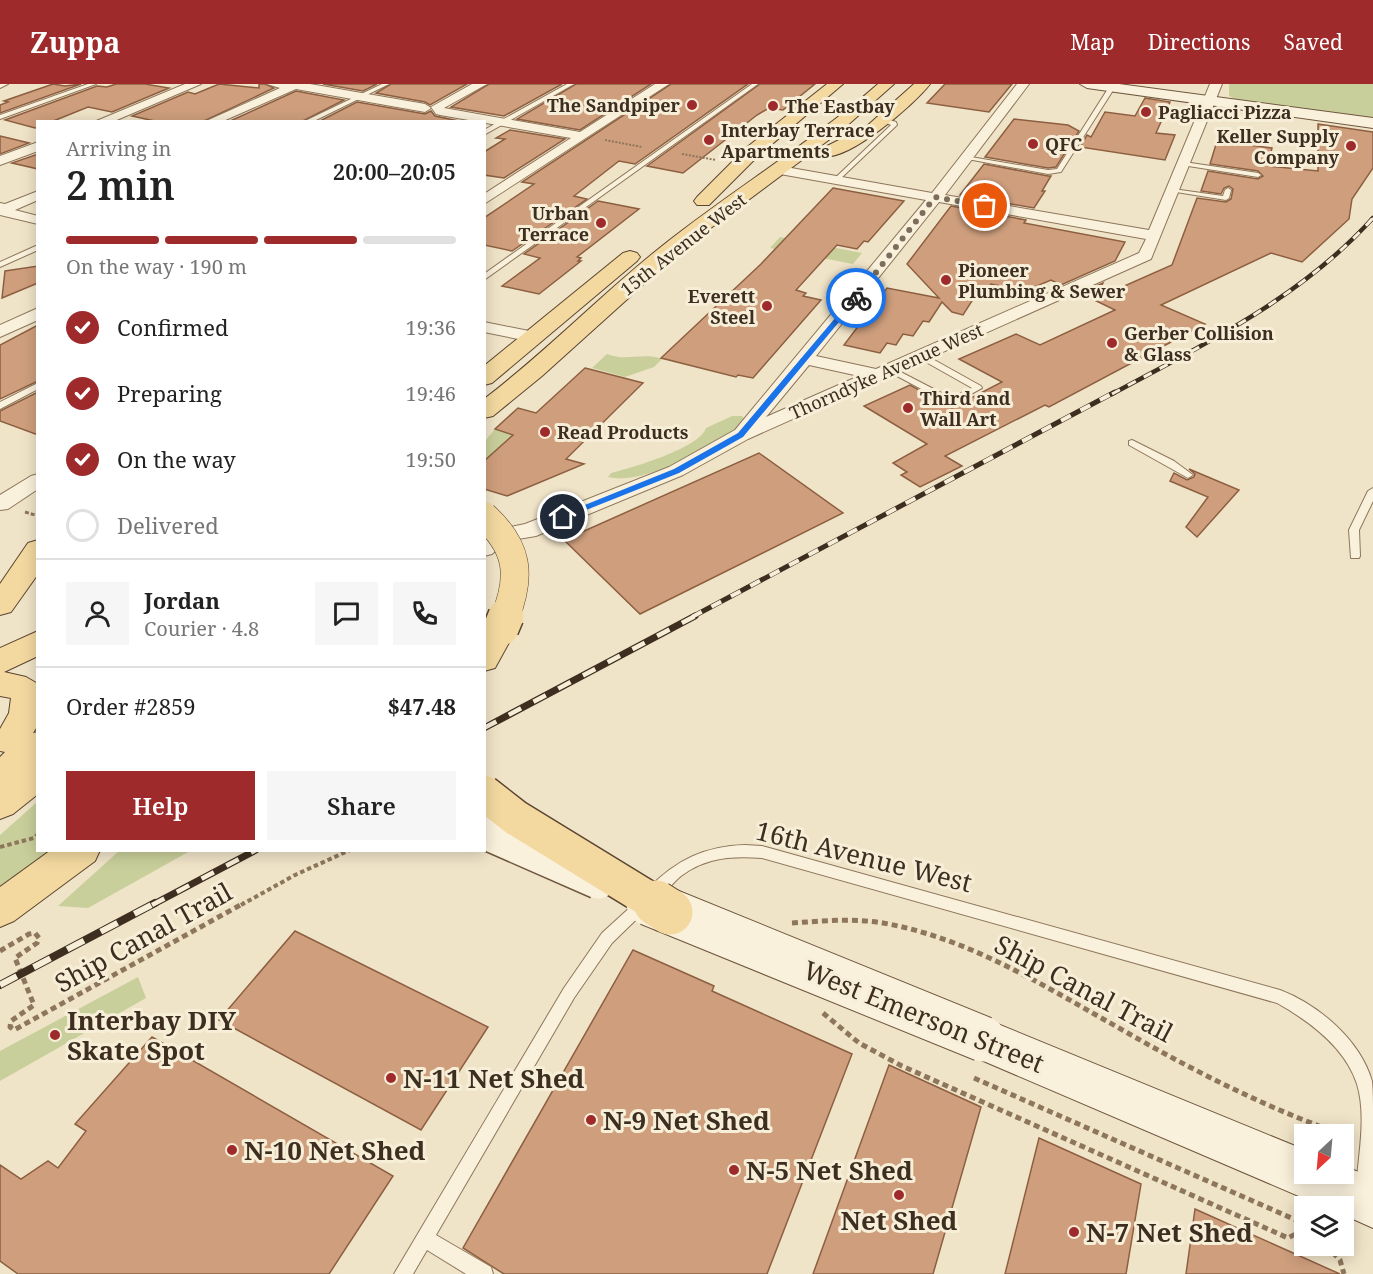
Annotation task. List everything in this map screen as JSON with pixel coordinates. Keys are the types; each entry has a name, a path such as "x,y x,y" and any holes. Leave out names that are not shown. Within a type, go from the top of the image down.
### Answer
{"main road":[{"name":"15th Avenue West","path":"486,409 513,389 641,274 705,223 847,120 887,84"},
{"path":"780,170 820,157 873,129 923,84"},
{"path":"1087,84 1373,123"},
{"name":"15th Avenue West","path":"486,376 607,275 703,201 813,124 841,91"},
{"path":"486,423 513,389"},
{"path":"486,518 507,541 515,563 516,588 486,655"},
{"path":"0,606 36,552"},
{"path":"0,646 36,631"},
{"path":"0,662 36,643"},
{"path":"0,684 17,686 28,699 29,708 16,746"},
{"path":"0,777 36,712"},
{"path":"0,804 36,775"},
{"path":"486,795 516,818 670,912"},
{"name":"West Emerson Street","path":"486,832 670,912 978,1058 1369,1202"},
{"path":"0,909 78,852"}],"street":[{"path":"105,120 195,84"},
{"path":"273,84 297,85 430,111 582,136"},
{"path":"430,111 481,84"},
{"path":"486,199 663,84"},
{"path":"741,435 806,359 1023,84"},
{"path":"780,170 1155,236 1216,84"},
{"path":"215,120 297,85"},
{"path":"0,161 36,147"},
{"path":"1,209 36,196"},
{"path":"1,209 36,220"},
{"name":"Thorndyke Avenue West","path":"486,553 491,559 504,558 522,549 528,540 528,531 676,471 741,435 1146,256 1155,236"},
{"path":"0,333 36,314"},
{"path":"486,327 533,337"},
{"path":"806,359 882,372"},
{"path":"0,504 36,481"}],"lane":[{"path":"0,117 93,84"},
{"path":"310,120 386,84"},
{"path":"486,132 571,84"},
{"path":"486,277 754,84"},
{"path":"964,158 1048,172 1059,171 1113,86"},
{"path":"836,180 894,125 884,120"},
{"path":"1184,164 1258,175"},
{"path":"1173,191 1226,198 1228,190"},
{"path":"0,265 36,248"},
{"path":"882,372 951,402 978,388 920,355"},
{"path":"0,406 36,386"},
{"path":"1132,443 1171,463 1188,475"},
{"path":"1355,555 1354,530 1373,491"},
{"name":"16th Avenue West","path":"404,1274 569,993 607,938 669,876 684,865 724,851 762,852 1253,988 1280,997 1307,1011 1328,1028 1348,1052 1365,1084 1368,1116 1369,1202"},
{"path":"424,1238 484,1274"}],"path":[{"path":"595,139 646,148"},
{"path":"678,153 719,160"},
{"path":"0,846 36,836"},
{"name":"Ship Canal Trail","path":"0,951 29,934 38,935 37,943 15,958 34,1005 11,1021 10,1027 14,1030 266,891 346,852"},
{"name":"Ship Canal Trail","path":"797,923 840,919 883,923 925,932 958,945 1046,988 1145,1043 1309,1124"},
{"path":"838,1029 875,1053 1288,1238 1294,1235"},
{"path":"978,1058 1294,1218"},
{"path":"1336,1256 1340,1260 1344,1274"}],"green space":[{"path":"1229,84 1373,84 1373,118 1237,100 1229,96"},
{"path":"780,237 862,253 853,264 770,248"},
{"path":"607,354 662,359 654,367 625,377 592,368"},
{"path":"732,416 742,416 745,420 735,432 690,456 639,476 608,477 611,473 679,450 701,435 706,428"},
{"path":"495,429 513,435 486,460 486,440"},
{"path":"36,803 36,852 50,852 0,887 0,835"},
{"path":"118,852 188,852 88,908 58,906"},
{"name":"Interbay DIY Skate Spot","path":"138,977 146,998 0,1081 0,1051"}],"building":[{"path":"53,84 65,86 81,84 0,113 0,105 8,102 4,101"},
{"path":"116,84 145,84 169,88 112,112 88,107 56,120 36,120 35,128 5,120 97,86 107,87"},
{"path":"219,84 259,88 259,84 265,84 274,88 206,120 150,120 132,116 188,92 195,94"},
{"path":"323,84 377,84 363,91"},
{"path":"391,84 467,84 430,105 425,102 376,93"},
{"path":"489,84 562,84 504,116 451,107"},
{"path":"576,84 651,84 580,130 517,119"},
{"path":"671,84 748,84 635,164 619,161 574,196 587,199 512,251 486,245 486,217 534,184 522,182"},
{"path":"760,84 815,84 783,110 769,108 757,115 683,173 647,166"},
{"path":"945,84 1012,84 989,112 927,103"},
{"path":"296,91 344,100 305,120 232,120"},
{"path":"1145,98 1170,102 1156,133 1175,135 1165,160 1080,147 1087,135 1091,137 1105,112 1135,116"},
{"path":"357,102 425,114 431,111 435,116 454,120 322,120"},
{"name":"QFC","path":"1014,119 1068,125 1079,131 1056,167 1048,168 985,157"},
{"path":"1318,124 1373,132 1373,168 1352,199 1349,219 1302,262 1271,253 1161,305 1205,324 1049,407 1045,405 945,456 962,466 920,487 901,475 907,472 893,463 927,444 864,406 910,385 952,408 1002,382 959,359 1016,334 1040,345 1115,310 1080,293 1103,283 1095,299 1172,265 1197,198 1226,202 1231,199 1233,189 1229,186 1224,188 1221,194 1201,191 1208,171 1258,179 1263,176 1258,171 1210,164 1217,141 1272,148 1268,166 1318,171"},
{"path":"510,130 565,139 504,178 486,175 486,151 505,139 496,138"},
{"path":"0,136 29,143 0,154"},
{"path":"36,155 36,169 12,163"},
{"path":"984,164 1051,176 1034,208 960,195"},
{"path":"833,188 904,201 868,242 864,241 857,249 837,245 796,290 806,293 803,296 821,300 753,378 738,375 736,377 661,358 761,264"},
{"path":"598,201 639,209 577,257 581,258 578,261 581,261 539,294 502,286 540,258 524,254"},
{"path":"951,206 1026,220 1024,223 1125,242 1115,261 1061,285 1051,280 1025,291 991,284 984,294 977,293 963,315 952,312 942,302 929,322 923,321 913,336 903,334 896,345 887,343 880,353 844,345 887,288 939,298 907,264"},
{"path":"36,266 36,284 2,298 5,271"},
{"path":"36,326 36,382 0,399 0,345"},
{"name":"Read Products","path":"585,368 643,383 566,459 584,464 507,496 486,490 486,459 513,435 495,429 518,408 536,413"},
{"path":"36,393 36,434 0,421 0,411"},
{"path":"759,453 843,513 640,614 564,540"},
{"path":"1189,469 1239,490 1197,537 1186,527 1208,497 1170,481 1174,473 1187,480 1194,477 1195,474"},
{"name":"N-11 Net Shed","path":"295,931 488,1027 421,1130 219,1020"},
{"path":"633,950 714,986 712,991 852,1054 767,1274 504,1274 463,1248"},
{"path":"152,1037 393,1176 329,1274 18,1274 0,1261 0,1165 21,1179 48,1161 58,1168 86,1131 75,1124"},
{"name":"Net Shed","path":"889,1065 981,1107 933,1274 813,1274"},
{"name":"N-7 Net Shed","path":"1039,1138 1141,1184 1126,1274 1005,1274"},
{"path":"1195,1209 1294,1253 1294,1256 1300,1256 1340,1274 1186,1274"}],"railway":[{"path":"1112,394 1217,337 1284,295 1315,272 1373,218"},
{"path":"692,617 1115,392"},
{"path":"486,727 695,616"},
{"path":"152,905 252,852"},
{"path":"0,985 155,903"}],"way so far":[{"path":"856,298 935,197 985,206"}],"place":[{"name":"The Sandpiper","path":"692,105"},
{"name":"The Eastbay","path":"773,106"},
{"name":"Pagliacci Pizza","path":"1146,112"},
{"name":"Interbay Terrace Apartments","path":"709,140"},
{"name":"QFC","path":"1033,144"},
{"name":"Keller Supply Company","path":"1351,146"},
{"name":"Urban Terrace","path":"601,223"},
{"name":"Pioneer Plumbing & Sewer","path":"946,280"},
{"name":"Everett Steel","path":"767,306"},
{"name":"Gerber Collision & Glass","path":"1112,343"},
{"name":"Third and Wall Art","path":"908,408"},
{"name":"Read Products","path":"545,432"},
{"name":"Interbay DIY Skate Spot","path":"55,1035"},
{"name":"N-11 Net Shed","path":"391,1078"},
{"name":"N-9 Net Shed","path":"591,1120"},
{"name":"N-10 Net Shed","path":"232,1150"},
{"name":"N-5 Net Shed","path":"734,1170"},
{"name":"Net Shed","path":"899,1195"},
{"name":"N-7 Net Shed","path":"1074,1232"}],"route":[{"path":"563,517 676,471 741,435 856,298"}]}
